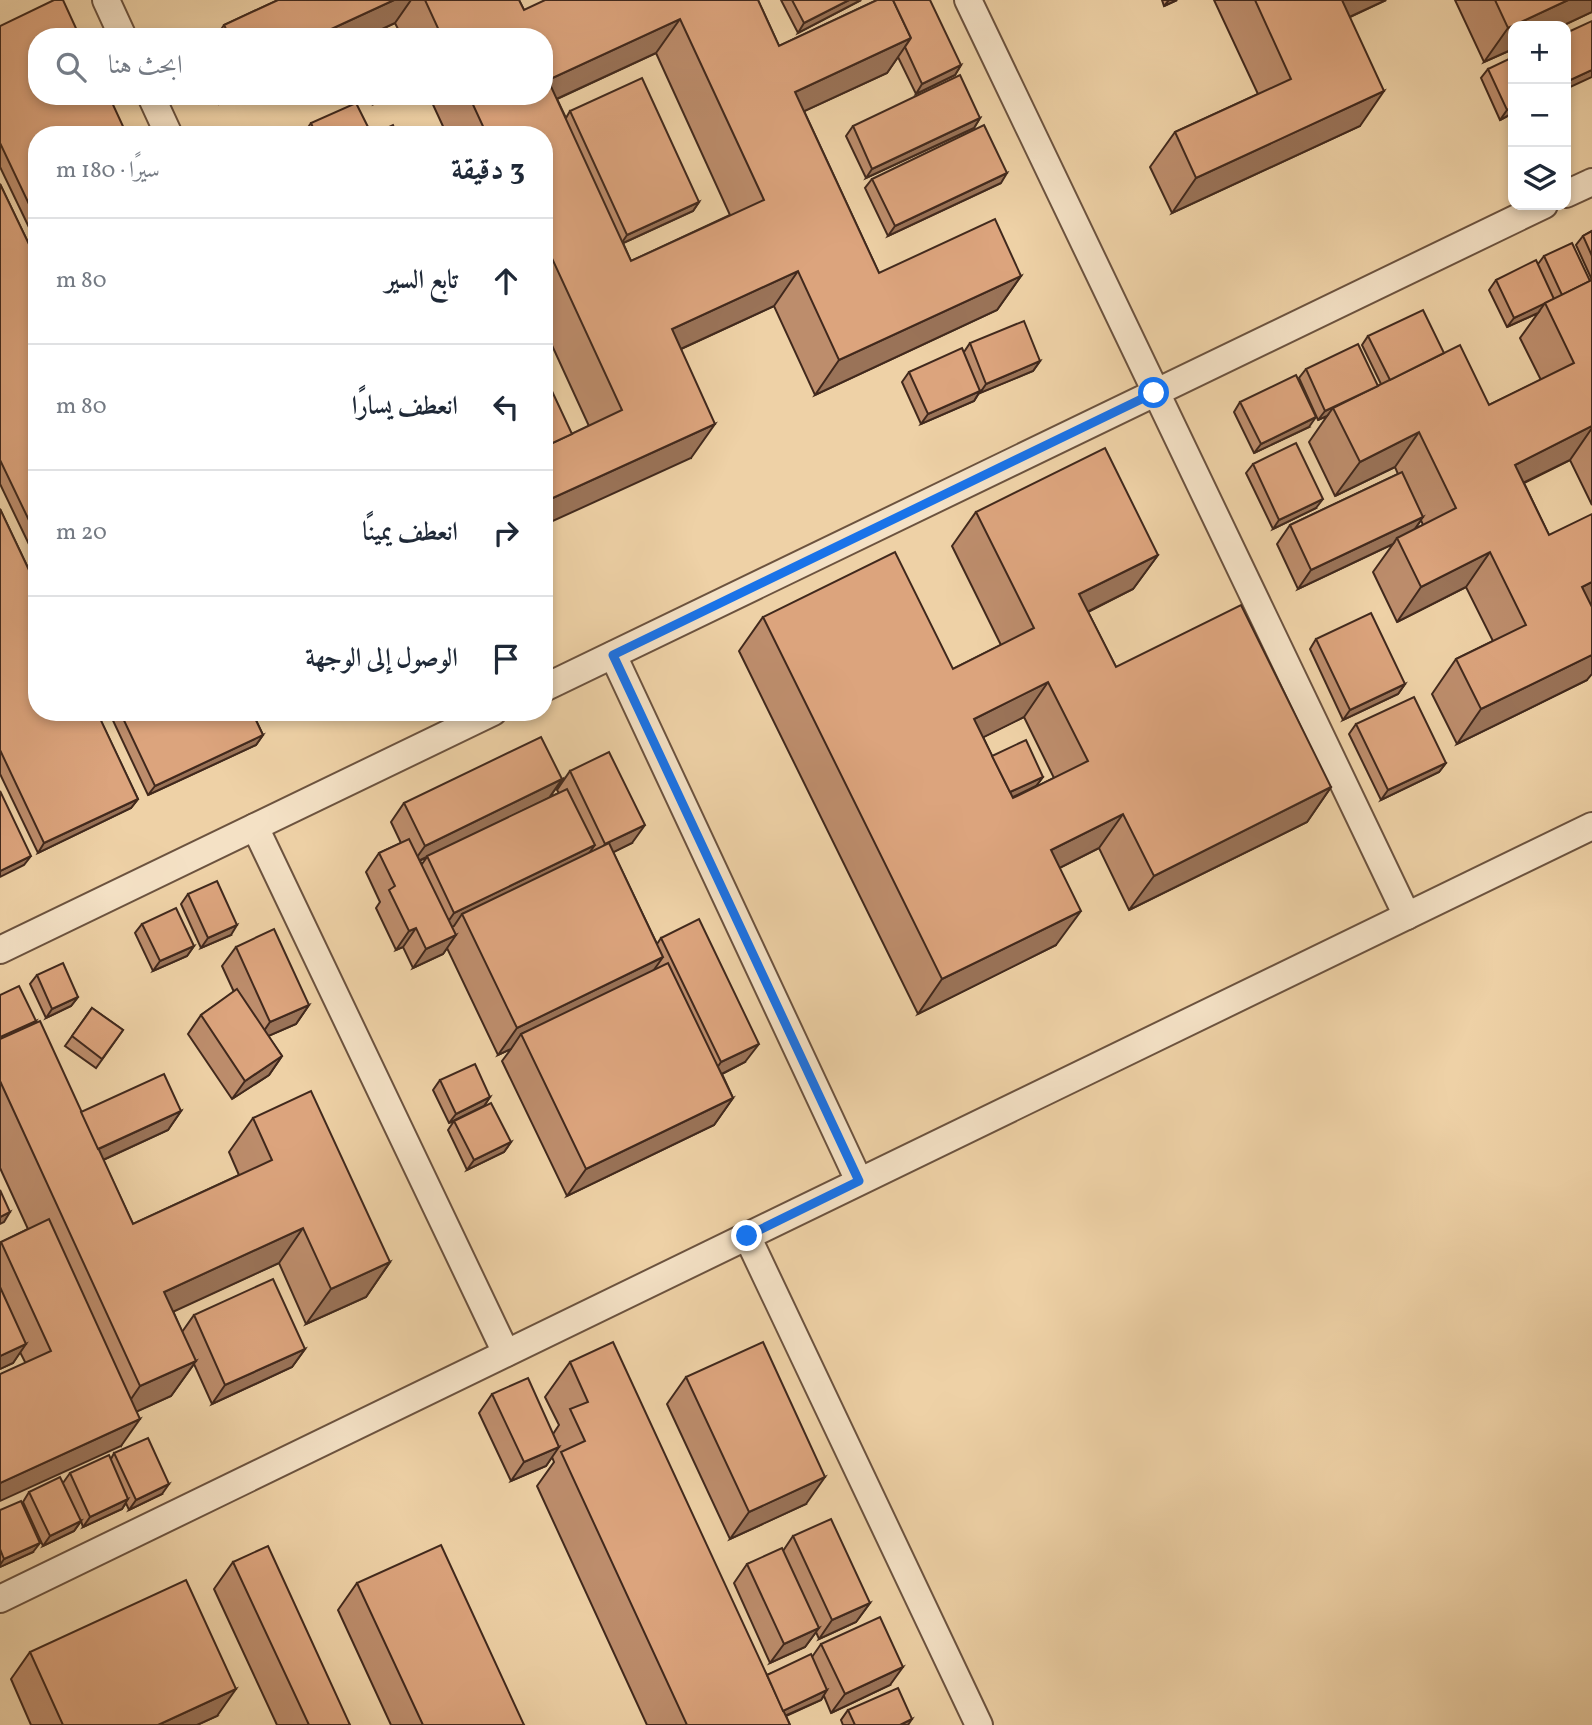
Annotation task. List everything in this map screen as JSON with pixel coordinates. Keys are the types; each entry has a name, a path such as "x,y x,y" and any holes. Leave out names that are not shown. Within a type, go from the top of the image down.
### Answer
{"lane":[{"path":"106,0 119,28"},
{"path":"968,0 1154,393 1407,916"},
{"path":"155,105 165,126"},
{"path":"1571,192 1592,182"},
{"path":"553,684 1534,210"},
{"path":"613,655 859,1181"},
{"path":"0,950 255,827 443,723"},
{"path":"0,1599 1592,825"},
{"path":"255,827 506,1353"},
{"path":"747,1236 979,1725"}],"building":[{"path":"54,0 63,0 76,28 28,28 28,105 113,105 123,126 28,126 28,202 0,143 0,26"},
{"path":"278,0 394,0 333,28 226,28 224,25"},
{"path":"425,0 519,0 524,10 545,0 758,0 779,46 877,0 893,0 911,38 795,92 879,273 995,219 1021,276 839,360 798,271 672,329 715,424 553,498 553,443 622,410 553,260 553,126 483,126 473,105 553,105 553,91 631,261 764,200 680,19 553,78 553,28 438,28"},
{"path":"792,0 849,0 804,23"},
{"path":"893,0 930,0 961,65 922,84 905,47 911,38"},
{"path":"1255,0 1342,0 1384,91 1196,178 1175,132 1291,79"},
{"path":"1495,0 1568,0 1523,21 1508,21 1508,28"},
{"path":"1592,21 1592,70 1571,80 1571,31"},
{"path":"1508,59 1507,110 1488,69"},
{"path":"960,75 980,118 872,169 853,126"},
{"path":"642,78 699,202 627,235 570,111"},
{"path":"357,105 368,126 312,126 311,123"},
{"path":"984,125 1007,173 895,226 872,179"},
{"path":"0,184 28,242 28,518 0,460"},
{"path":"1592,231 1592,256 1583,236"},
{"path":"1572,243 1590,281 1562,295 1544,256"},
{"path":"1536,260 1554,299 1514,318 1496,280"},
{"path":"1592,280 1592,426 1515,465 1549,535 1592,514 1592,582 1582,587 1592,607 1592,655 1481,709 1456,659 1526,625 1490,552 1421,587 1397,538 1456,508 1419,432 1360,462 1333,408 1460,345 1489,405 1574,363 1545,303"},
{"path":"1423,310 1444,353 1390,380 1368,336"},
{"path":"1024,321 1040,361 986,384 970,343"},
{"path":"1358,344 1378,386 1325,411 1306,369"},
{"path":"962,348 980,391 928,414 909,372"},
{"path":"1296,375 1316,417 1261,444 1240,402"},
{"path":"553,393 572,434 553,443"},
{"path":"1296,443 1323,499 1279,520 1253,464"},
{"path":"1105,448 1158,555 1079,594 1116,667 1241,605 1331,787 1154,876 1123,814 1051,850 1081,911 942,979 763,617 895,552 953,669 1034,628 976,512","holes":["1048,682 1088,761 1013,798 974,719"]},
{"path":"1402,472 1423,517 1311,570 1290,525"},
{"path":"0,509 28,568 28,721 101,721 138,799 44,843 0,750"},
{"path":"1371,613 1405,684 1350,710 1316,639"},
{"path":"1414,697 1446,763 1388,790 1356,724"},
{"path":"124,721 256,721 263,735 155,786"},
{"path":"541,737 562,779 425,846 404,803"},
{"path":"1026,740 1043,777 1010,792 992,756"},
{"path":"609,752 645,825 605,844 570,771"},
{"path":"567,789 595,845 454,913 427,856"},
{"path":"0,791 31,856 0,871"},
{"path":"409,839 456,935 426,949 416,928 409,931 389,890 395,886 379,853"},
{"path":"609,843 663,957 517,1028 462,914"},
{"path":"217,881 237,925 208,938 188,894"},
{"path":"176,908 194,946 160,961 142,924"},
{"path":"699,919 759,1044 721,1062 661,938"},
{"path":"274,929 309,1005 270,1022 236,947"},
{"path":"63,963 78,997 52,1009 37,975"},
{"path":"668,963 733,1098 586,1169 521,1034"},
{"path":"19,986 36,1021 0,1037 0,995"},
{"path":"237,989 282,1056 245,1081 201,1015"},
{"path":"92,1008 123,1030 102,1059 72,1036"},
{"path":"40,1021 133,1224 272,1160 253,1118 311,1091 390,1262 331,1289 303,1228 164,1292 196,1361 140,1386 0,1081 0,1039"},
{"path":"475,1064 490,1097 456,1114 440,1080"},
{"path":"164,1074 181,1111 98,1149 81,1112"},
{"path":"491,1103 511,1142 474,1160 454,1121"},
{"path":"0,1190 10,1212 0,1217"},
{"path":"49,1219 140,1419 0,1483 0,1374 51,1351 1,1242"},
{"path":"273,1279 305,1349 225,1385 194,1315"},
{"path":"0,1287 26,1344 0,1356"},
{"path":"613,1342 790,1725 687,1725 561,1452 585,1441 570,1409 588,1402 570,1362"},
{"path":"763,1342 825,1477 749,1512 686,1377"},
{"path":"528,1378 559,1447 524,1462 492,1394"},
{"path":"148,1438 169,1484 136,1500 114,1453"},
{"path":"109,1455 128,1499 90,1517 70,1473"},
{"path":"60,1477 81,1521 50,1536 29,1492"},
{"path":"21,1501 40,1543 4,1559 0,1549 0,1510"},
{"path":"831,1519 870,1603 832,1620 793,1536"},
{"path":"441,1545 524,1725 423,1725 357,1583"},
{"path":"268,1546 350,1725 309,1725 233,1562"},
{"path":"782,1548 819,1628 784,1644 747,1564"},
{"path":"186,1580 236,1689 158,1725 63,1725 30,1652"},
{"path":"880,1617 903,1667 845,1694 821,1644"},
{"path":"811,1654 827,1690 783,1711 767,1675"},
{"path":"898,1688 912,1719 900,1725 855,1725 848,1710"}],"route":[{"path":"747,1236 859,1181 613,655 1154,393"}]}
